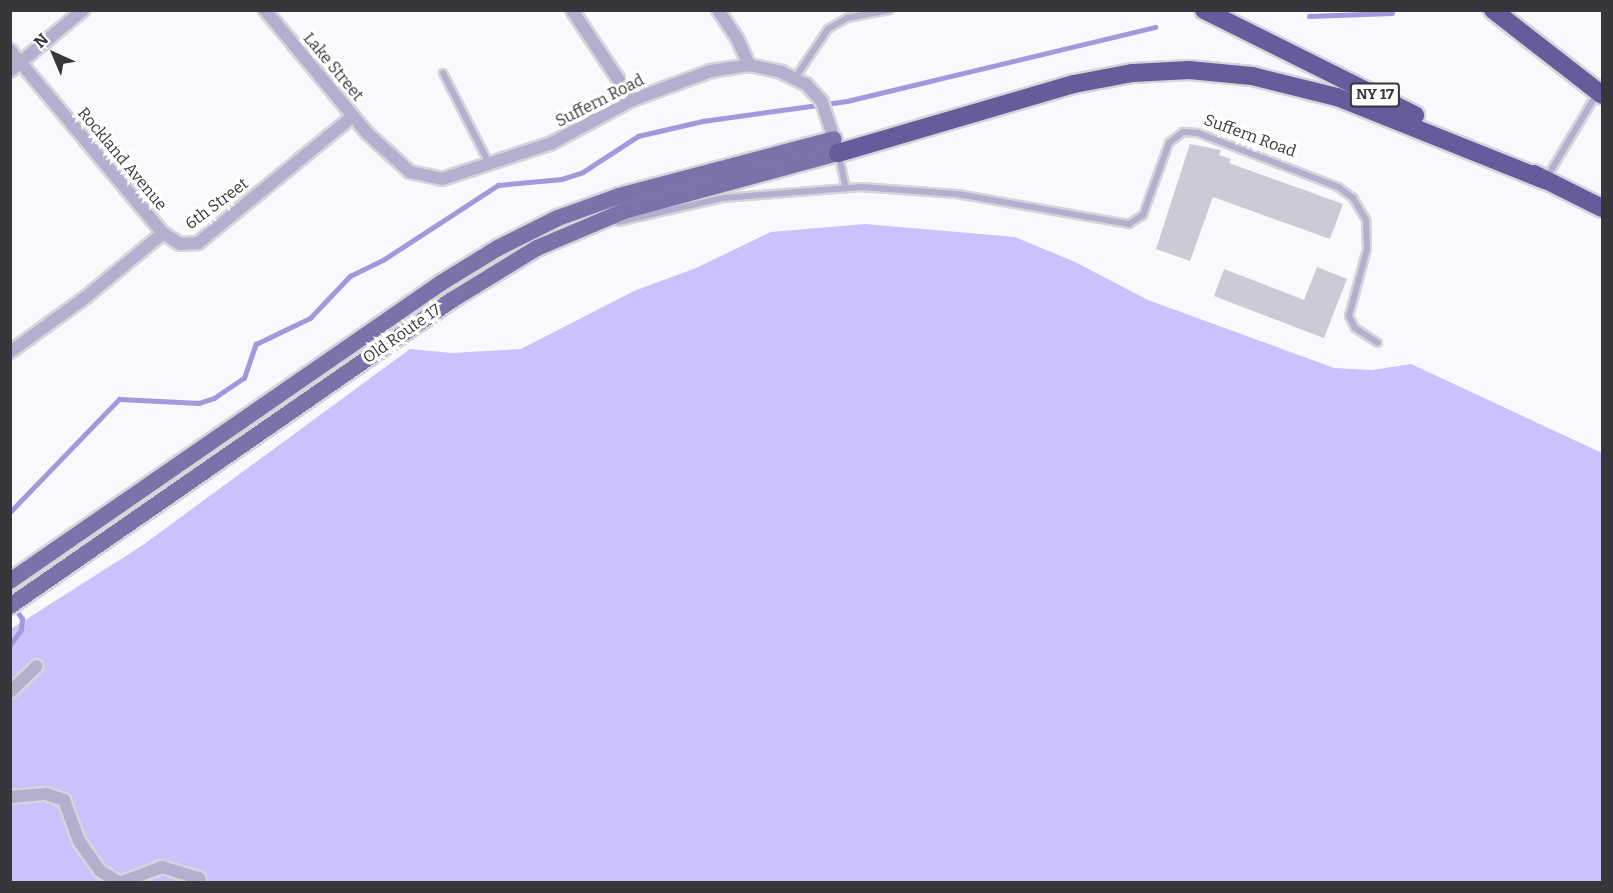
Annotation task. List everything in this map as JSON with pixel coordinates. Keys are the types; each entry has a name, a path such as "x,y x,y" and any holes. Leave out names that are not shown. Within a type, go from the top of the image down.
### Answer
{"highway":[{"name":"NY 17","path":"1204,10 1602,208"},
{"path":"1493,10 1600,93"},
{"path":"836,146 1074,84 1133,73 1189,70 1252,76 1337,97 1545,180"}],"main road":[{"name":"Old Route 17","path":"15,603 480,282 537,248 624,210 836,146"},
{"name":"Old Route 17","path":"10,581 431,290 498,248 558,219 619,196 836,146"}],"street":[{"path":"10,71 83,10"},
{"name":"Lake Street","path":"265,10 353,116"},
{"path":"572,10 632,100"},
{"path":"718,10 737,38 749,65"},
{"name":"Rockland Avenue","path":"10,50 163,233"},
{"name":"Suffern Road","path":"353,116 388,155 410,172 442,179 552,143 632,100 711,71 749,65 795,78 822,102 836,146"},
{"name":"6th Street","path":"10,352 86,297 163,233 180,244 198,243 353,116"},
{"path":"10,692 37,666"},
{"path":"10,797 46,794 64,800 79,842 99,870 120,882 162,867 199,878 200,882"}],"lane":[{"path":"795,78 828,29 847,18 889,10"},
{"path":"443,73 489,163"},
{"path":"1545,180 1600,93"},
{"name":"Suffern Road","path":"480,282 536,253 627,219 723,198 846,188 893,188 957,194 1129,224 1143,215 1169,143 1183,132 1198,133 1338,187 1353,198 1366,220 1367,249 1349,316 1355,328 1378,343"},
{"name":"Suffern Road","path":"836,146 846,188"}],"shaded area":[{"path":"865,224 1015,237 1075,262 1148,300 1334,368 1372,370 1411,364 1602,453 1602,882 11,882 11,629 140,547 410,349 451,353 521,349 634,291 696,268 771,232"}],"building":[{"path":"1190,144 1221,150 1219,155 1231,159 1229,163 1343,204 1330,239 1213,197 1190,261 1156,249"},
{"path":"1317,267 1347,279 1324,338 1214,296 1224,269 1304,300"}],"waterway":[{"path":"1309,16 1392,13"},
{"path":"10,512 119,399 199,403 214,398 244,378 256,344 310,318 350,276 383,260 498,185 562,179 583,172 638,136 703,121 847,101 1155,27"},
{"path":"10,645 21,630 22,619 15,609"}]}
